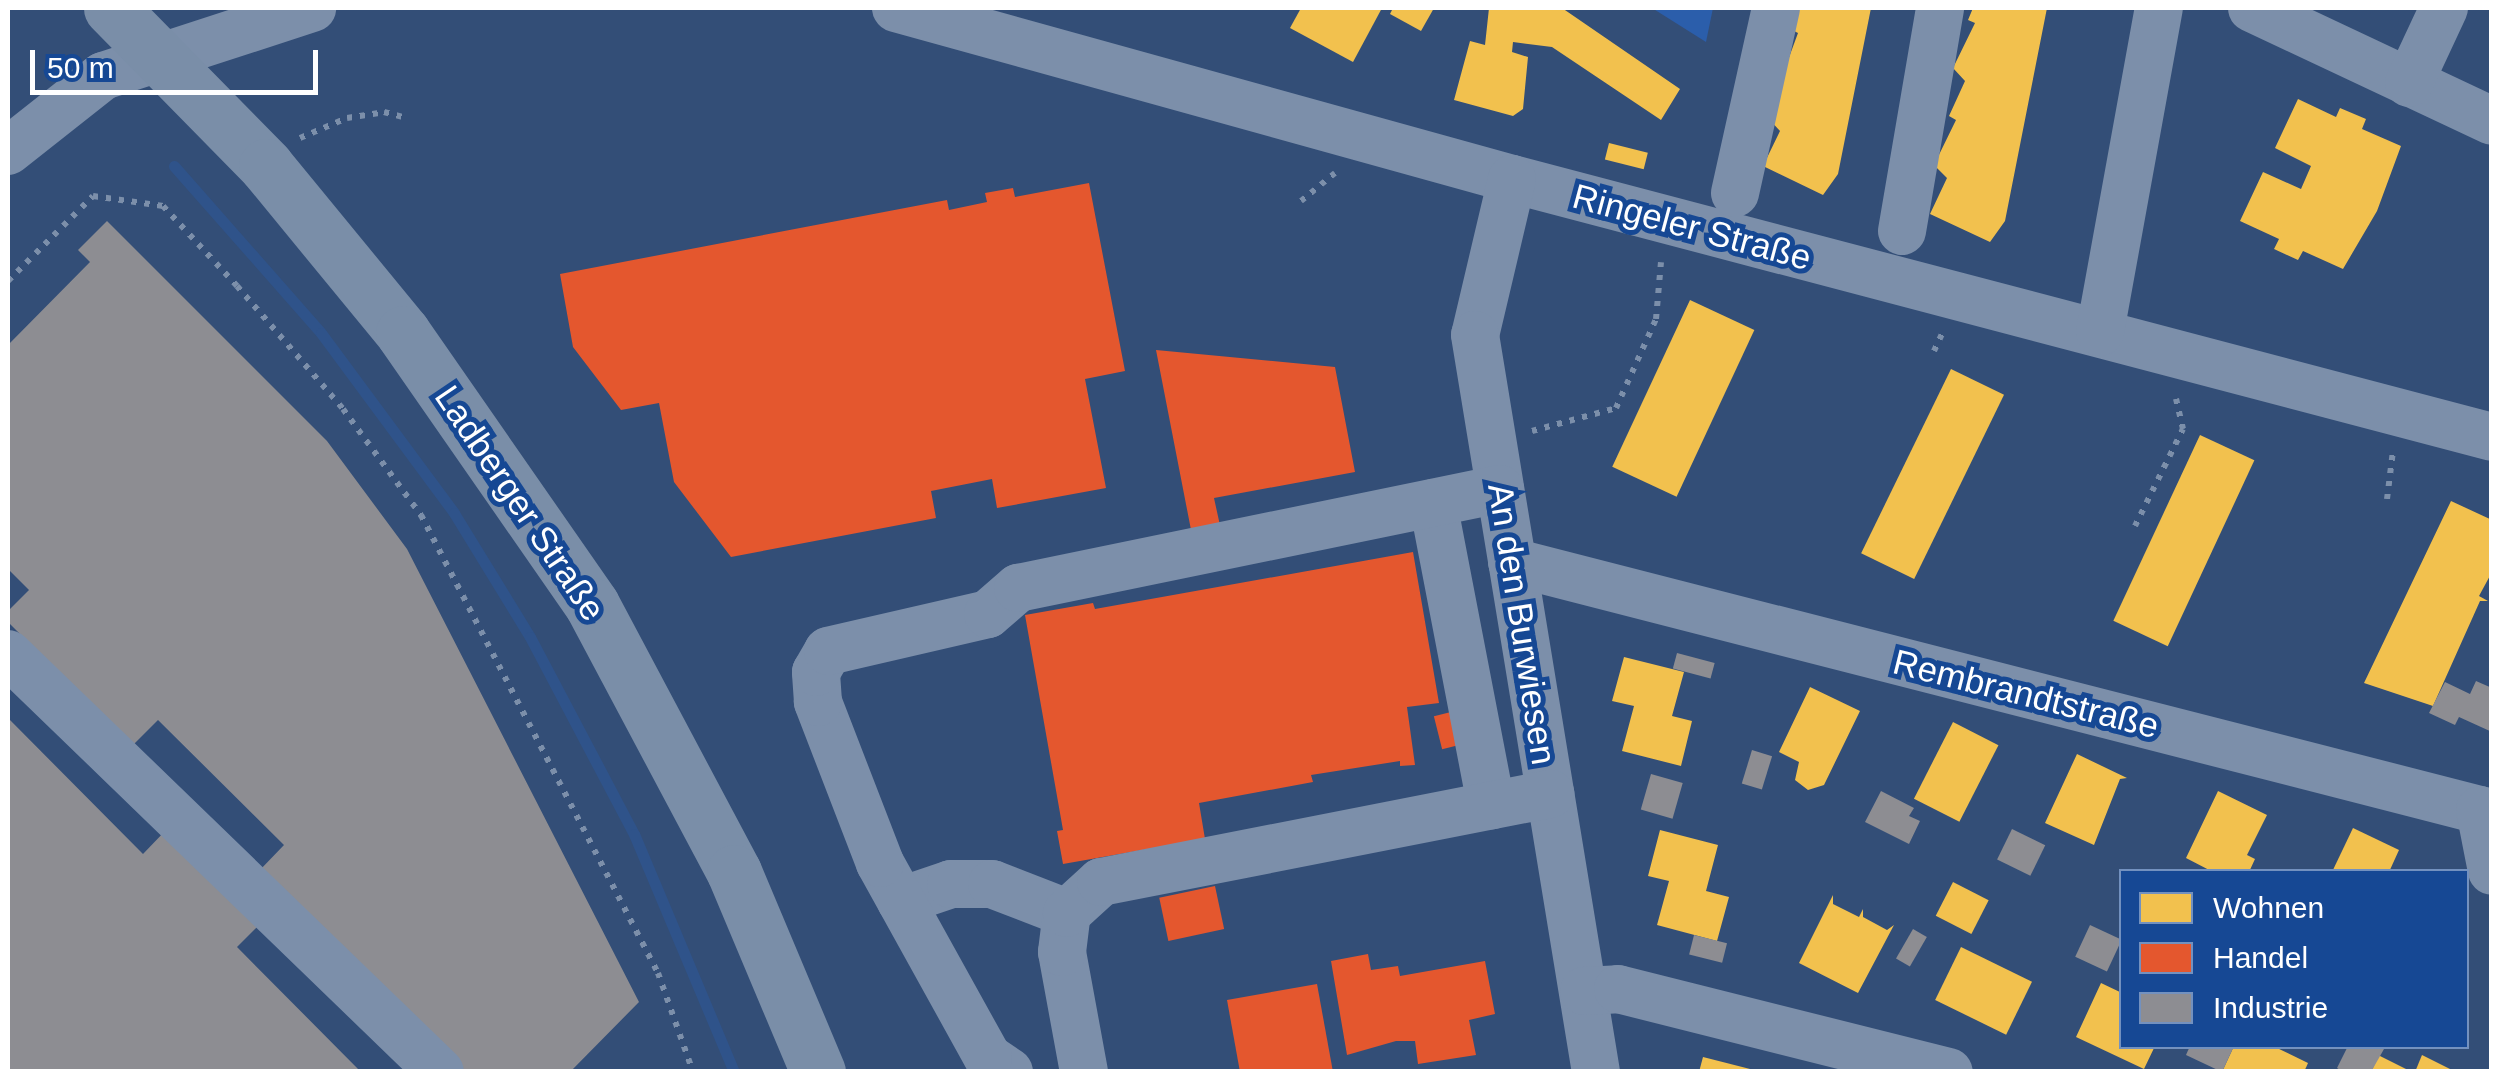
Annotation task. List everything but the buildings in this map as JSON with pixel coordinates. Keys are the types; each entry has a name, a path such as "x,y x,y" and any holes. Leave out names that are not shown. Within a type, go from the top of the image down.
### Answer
{"main road":[{"name":"Ladberger Straße","path":"111,8 266,166 403,333 592,604 725,855 818,1072"}],"street":[{"path":"8,151 104,76 312,8"},
{"name":"Ringeler Straße","path":"896,8 1667,221 2492,437"},
{"path":"1735,193 1776,8"},
{"path":"1902,231 1940,8"},
{"path":"2100,332 2159,8"},
{"path":"2252,8 2492,122"},
{"path":"2409,82 2444,8"},
{"name":"An den Burwiesen","path":"1512,179 1475,335 1596,1072"},
{"path":"1009,1072 988,1058 901,901 818,702 816,672 828,651 988,614 1018,588 1500,489"},
{"path":"1433,503 1491,805"},
{"name":"Rembrandtstraße","path":"1512,562 2480,810 2492,871"},
{"path":"8,654 440,1072"},
{"path":"1084,1072 1062,952 1068,913 1101,882 1550,794"},
{"path":"901,901 951,884 992,884 1068,913"},
{"path":"1584,991 1618,989 1949,1072"}],"path":[{"path":"292,146 312,128 347,118 384,112 406,118"},
{"path":"8,280 93,196 162,206 343,409 421,515 658,973 693,1072"},
{"path":"1492,442 1616,408 1656,319 1667,221"},
{"path":"2135,526 2182,429 2170,369 2174,352"}],"shaded area":[{"path":"1652,8 1713,8 1706,42"}],"waterway":[{"path":"174,166 321,333 454,513 530,637 634,834 734,1072"}]}
